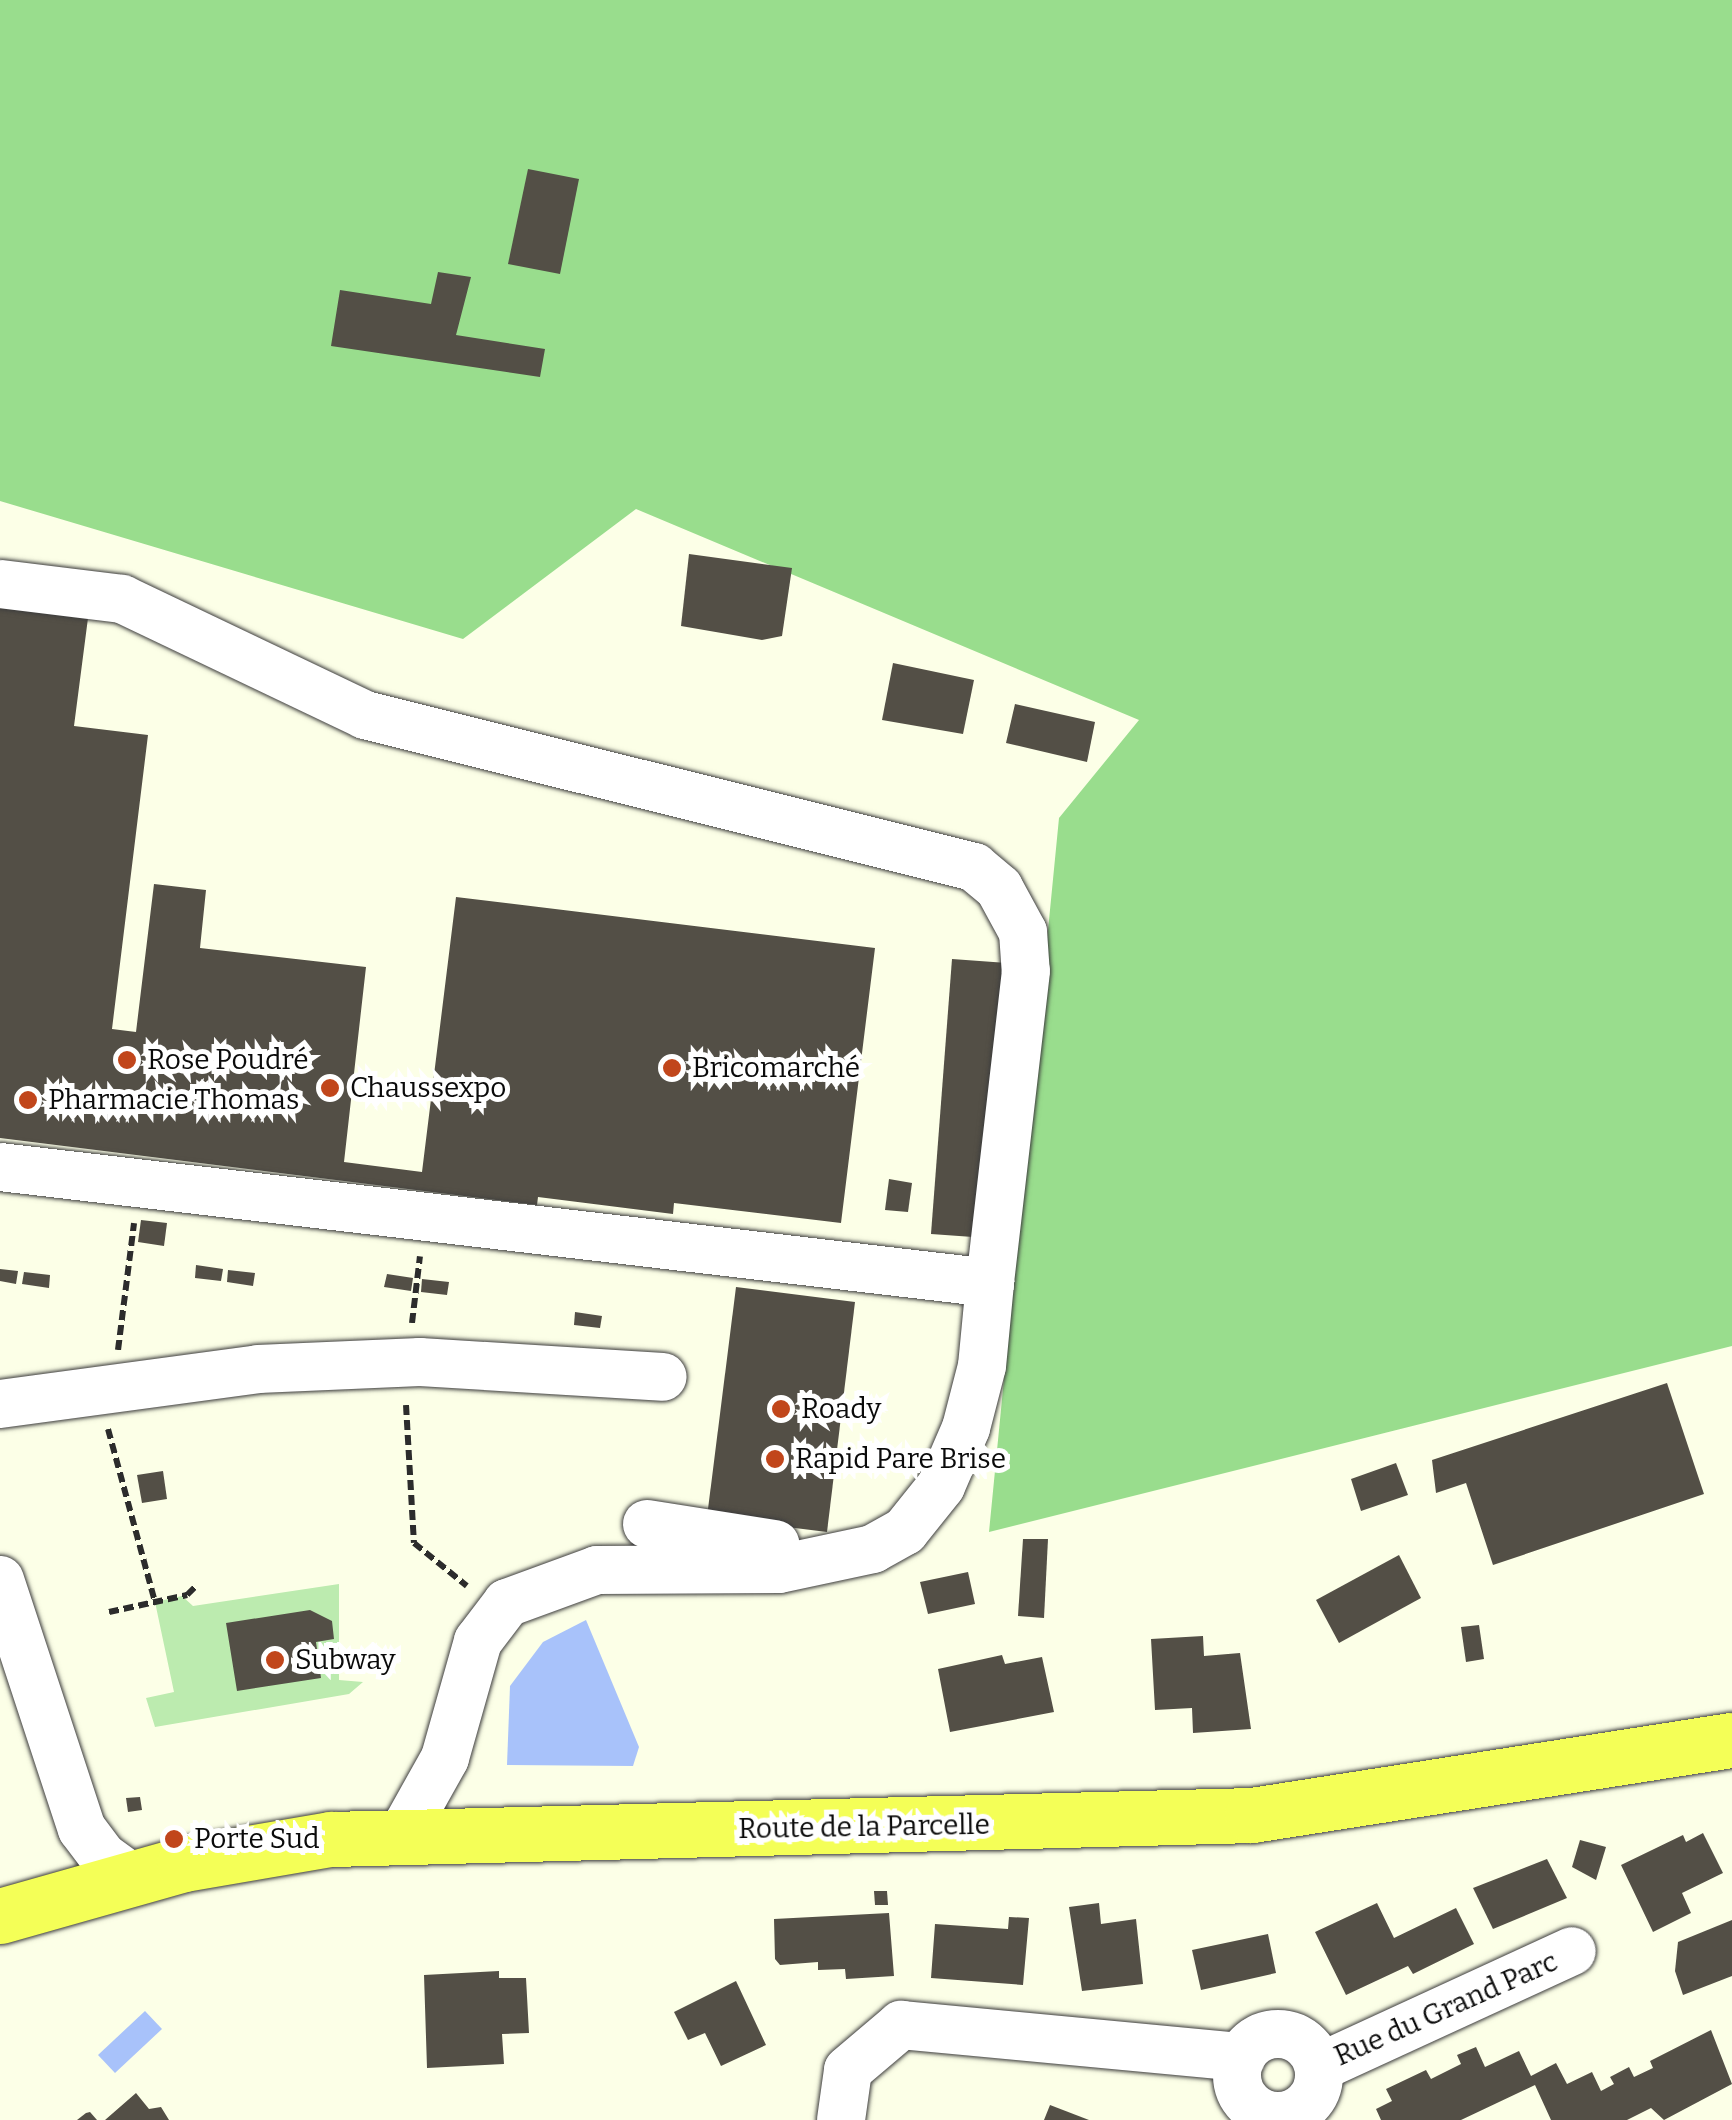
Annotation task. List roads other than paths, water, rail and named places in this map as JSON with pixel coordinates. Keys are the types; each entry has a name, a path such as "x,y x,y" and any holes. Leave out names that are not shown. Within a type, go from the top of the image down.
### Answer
{"main road":[{"name":"Route de la Parcelle","path":"0,1916 255,1850 403,1834 1088,1824 1252,1816 1732,1740"}],"street":[{"path":"0,584 122,599 364,715 974,866 1000,888 1023,932 1026,971 982,1366 940,1486 906,1531 848,1554 780,1569 598,1570 507,1603 478,1642 445,1758 403,1834"},
{"path":"0,1167 676,1251 990,1283"},
{"path":"0,1404 258,1370 410,1362 663,1377"},
{"path":"646,1524 848,1554"},
{"path":"0,1580 82,1829 102,1856 134,1879"},
{"name":"Rue du Grand Parc","path":"1320,2067 1572,1952"},
{"path":"840,2120 848,2070 901,2025 1241,2057"},
{"path":"1285,2034 1308,2046 1320,2067 1314,2095 1284,2118 1249,2104 1237,2081 1241,2057 1259,2038 1285,2034"}],"water":[{"path":"586,1620 639,1747 633,1766 507,1765 510,1686 543,1642"},
{"path":"145,2011 162,2029 115,2073 98,2055"}],"place":[{"name":"Rose Poudré","path":"127,1060"},
{"name":"Bricomarché","path":"672,1068"},
{"name":"Chaussexpo","path":"330,1088"},
{"name":"Pharmacie Thomas","path":"28,1100"},
{"name":"Roady","path":"781,1409"},
{"name":"Rapid Pare Brise","path":"775,1459"},
{"name":"Subway","path":"275,1660"},
{"name":"Porte Sud","path":"174,1839"}]}
